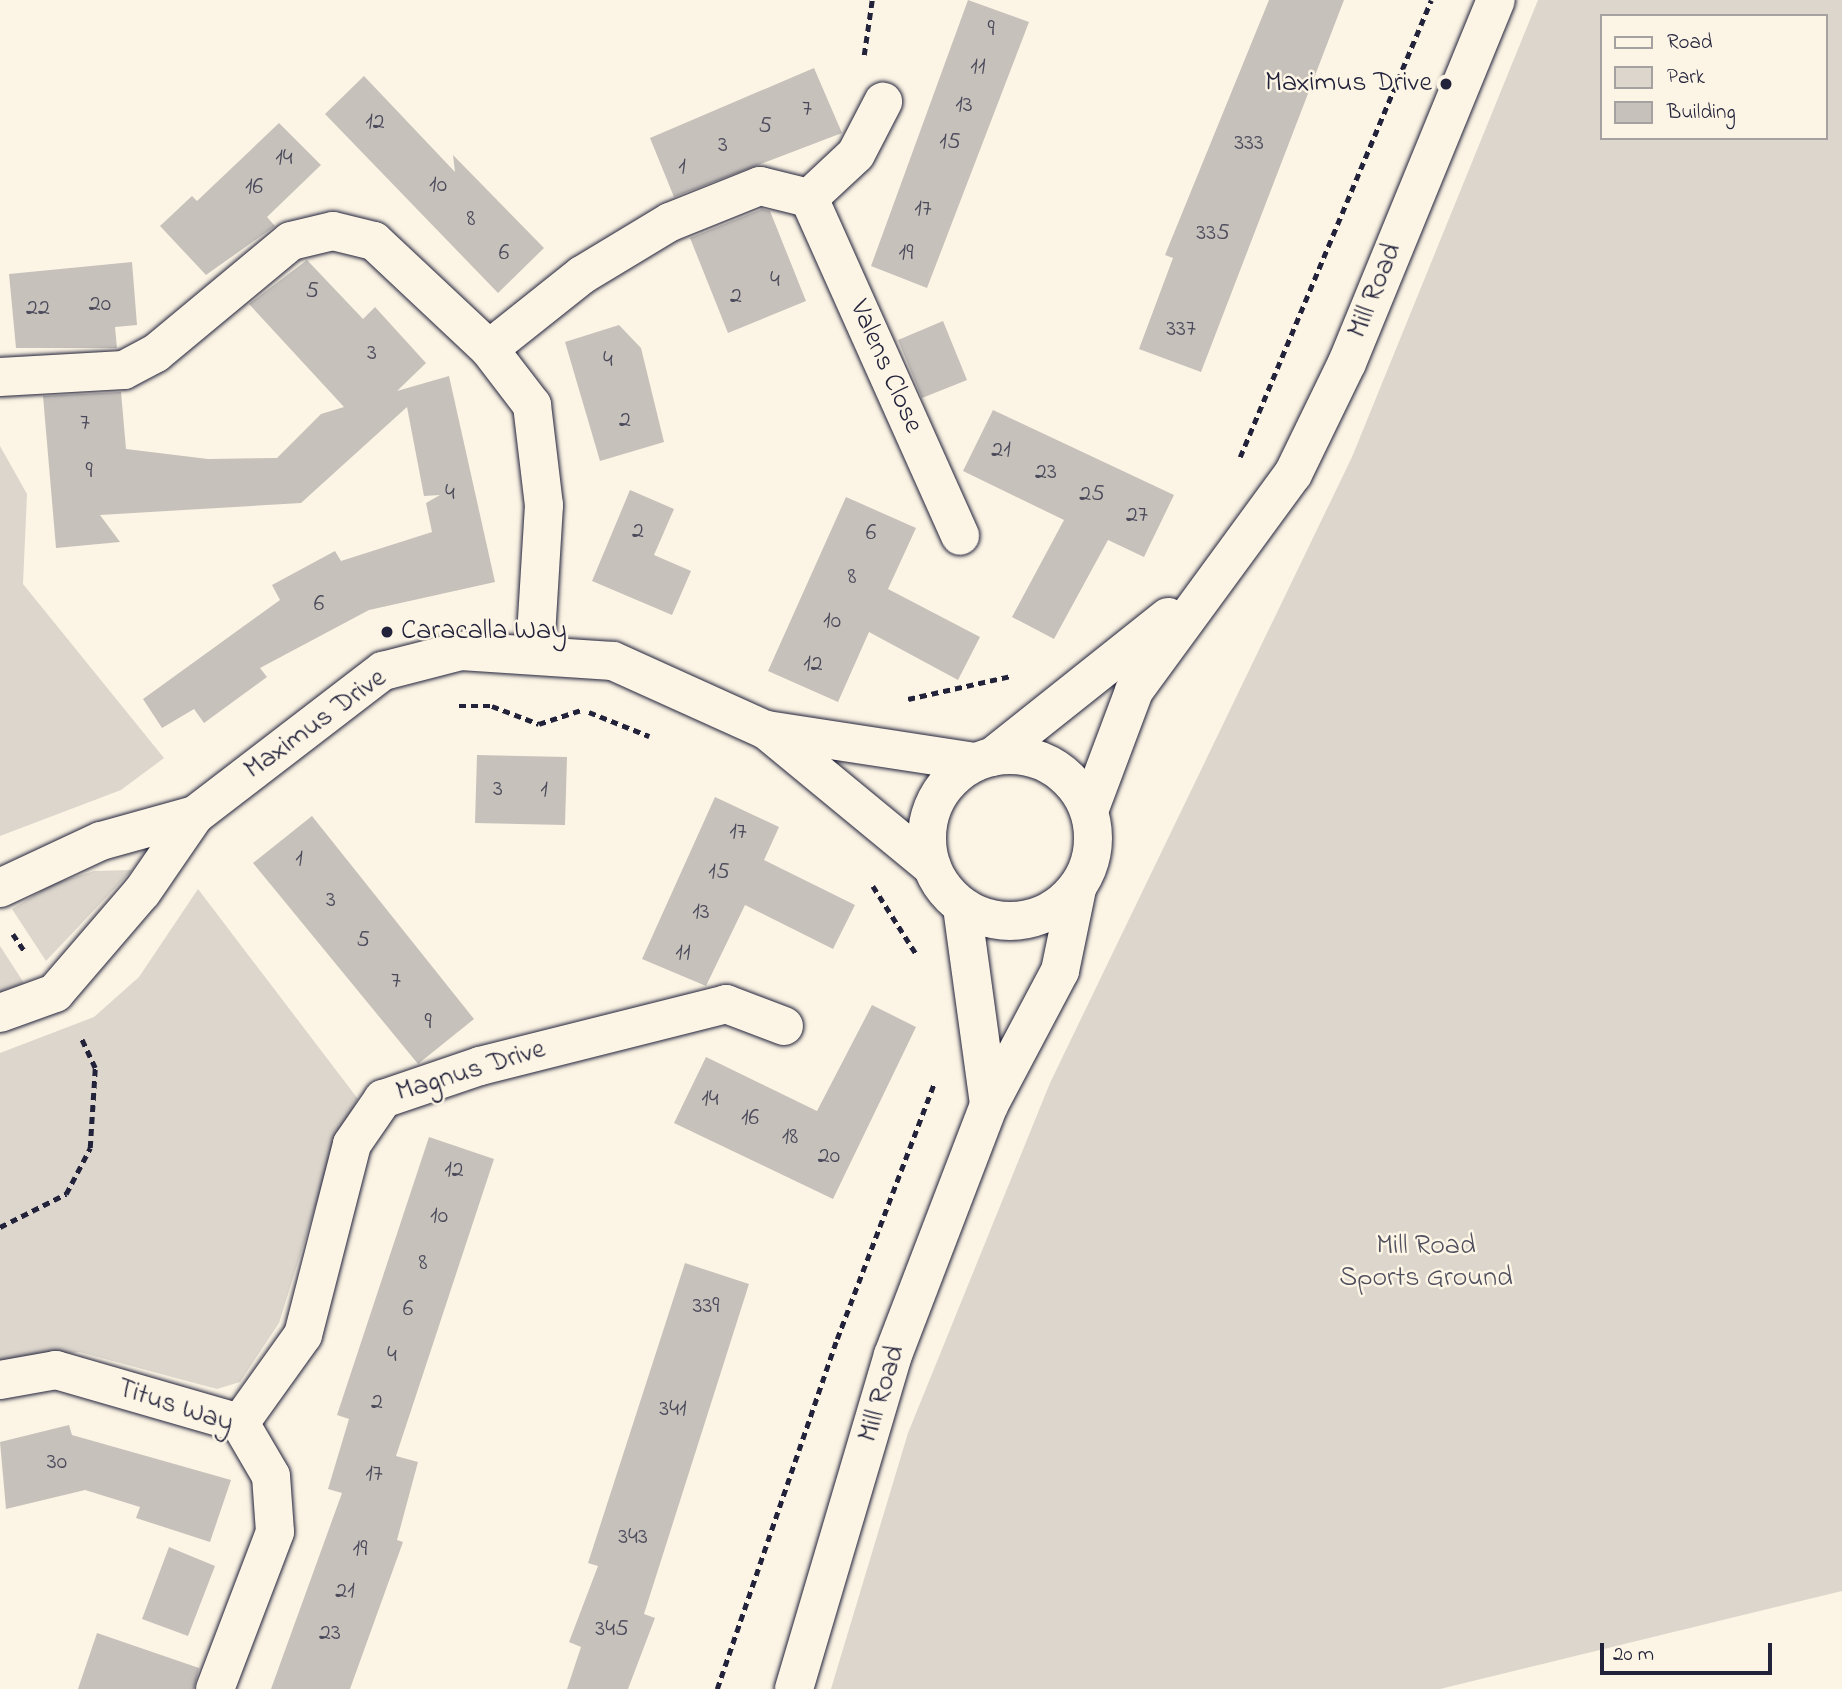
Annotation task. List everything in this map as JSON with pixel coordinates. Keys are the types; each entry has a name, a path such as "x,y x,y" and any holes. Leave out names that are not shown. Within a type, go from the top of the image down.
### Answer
{"street":[{"name":"Mill Road","path":"1089,811 1134,691 1293,474 1347,363 1496,0"},
{"path":"489,349 582,275 670,222 760,186 809,198 856,154 883,102"},
{"name":"Valens Close","path":"809,198 960,536"},
{"path":"0,377 124,370 156,353 291,241 333,231 374,241 489,349 532,405 544,505 535,652"},
{"name":"Mill Road","path":"984,759 1105,673 1226,565"},
{"name":"Maximus Drive","path":"0,1013 55,993 142,892 195,815 383,671 461,651 535,652 613,661 766,730 932,867"},
{"name":"Maximus Drive","path":"766,730 883,748 984,759"},
{"path":"1021,755 1048,764 1089,811 1093,852 1077,889 1055,908 1016,922 962,908 932,867 926,838 931,809 947,785 984,759 1021,755"},
{"name":"Maximus Drive","path":"0,888 100,841 195,815"},
{"name":"Mill Road","path":"794,1689 893,1355 989,1105 1060,971 1077,889"},
{"name":"Mill Road","path":"962,908 989,1105"},
{"name":"Magnus Drive","path":"240,1423 303,1335 352,1144 383,1099 480,1066 726,1004 784,1026"},
{"name":"Titus Way","path":"0,1380 56,1370 240,1423 271,1476 275,1532 215,1689"}],"path":[{"path":"1231,471 1251,437 1431,0"},
{"path":"883,748 900,701 1019,674"},
{"path":"443,706 492,706 538,724 584,709 658,739"},
{"path":"865,876 921,963"},
{"path":"0,1227 66,1194 90,1148 95,1068 55,993 8,928"},
{"path":"717,1689 936,1074"}],"green space":[{"name":"Mill Road Sports Ground","path":"1538,0 1842,0 1842,1591 1440,1689 831,1689 908,1433 1050,1083 1352,457"},
{"path":"0,446 27,494 23,584 164,758 121,790 0,836"},
{"path":"132,870 46,961 12,909 53,884 94,871"},
{"path":"198,889 358,1099 337,1137 279,1323 240,1382 217,1389 79,1352 0,1364 0,1053 94,1017 139,977"},
{"path":"0,946 24,983 0,992"}],"building":[{"path":"968,0 1029,22 927,288 871,266"},
{"path":"1269,0 1344,0 1201,372 1139,349 1173,258 1165,255"},
{"path":"814,68 842,133 674,197 650,138"},
{"path":"364,76 455,172 453,155 544,248 498,293 325,114"},
{"path":"279,123 321,165 267,217 275,226 206,275 160,226 192,196 197,201"},
{"path":"762,209 770,211 806,301 728,333 690,238"},
{"path":"307,260 363,319 375,307 426,363 397,391 449,376 495,582 369,610 260,668 267,677 204,723 194,709 162,728 143,699 280,600 272,585 335,551 341,561 432,532 426,503 440,495 424,496 407,407 301,503 100,515 120,542 56,548 43,396 121,392 126,449 208,459 277,458 321,414 344,407 249,304"},
{"path":"132,262 137,325 115,327 117,348 16,348 9,274"},
{"path":"943,321 967,380 922,398 898,340"},
{"path":"619,325 641,348 664,442 600,461 565,342"},
{"path":"993,410 1174,495 1144,557 1108,540 1054,639 1012,617 1064,520 963,471"},
{"path":"630,490 674,509 654,555 691,571 672,615 592,581"},
{"path":"846,497 916,528 888,589 980,637 958,680 869,632 838,702 768,671"},
{"path":"477,755 567,757 565,825 475,823"},
{"path":"715,797 779,827 764,860 855,905 833,949 745,905 706,986 642,959"},
{"path":"312,816 474,1019 418,1064 253,863"},
{"path":"872,1005 916,1027 833,1199 674,1123 706,1057 817,1111"},
{"path":"429,1137 494,1159 396,1456 418,1462 397,1540 403,1542 350,1689 271,1689 342,1493 328,1489 349,1419 337,1415"},
{"path":"685,1263 749,1284 644,1614 655,1618 628,1689 567,1689 581,1647 569,1642 598,1566 588,1563"},
{"path":"69,1425 72,1435 231,1480 210,1542 136,1518 140,1507 85,1490 6,1509 0,1442"},
{"path":"169,1547 215,1566 188,1636 142,1619"},
{"path":"97,1633 199,1668 194,1689 78,1689"}],"place":[{"name":"Maximus Drive","path":"1446,84"},
{"name":"Caracalla Way","path":"387,632"}]}
